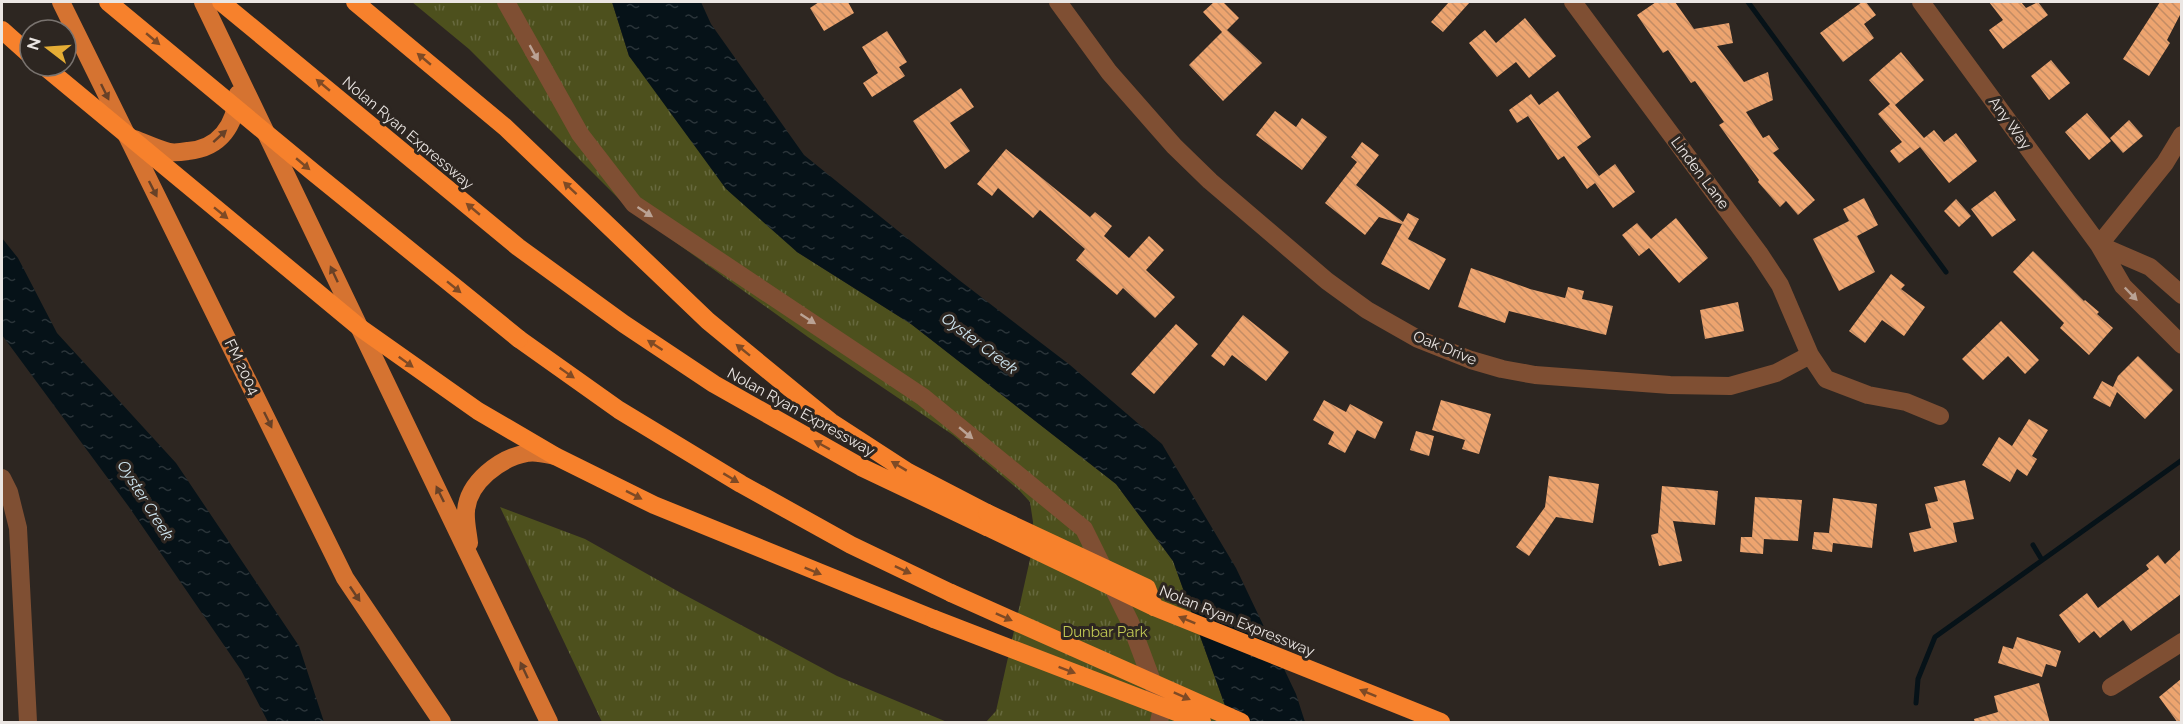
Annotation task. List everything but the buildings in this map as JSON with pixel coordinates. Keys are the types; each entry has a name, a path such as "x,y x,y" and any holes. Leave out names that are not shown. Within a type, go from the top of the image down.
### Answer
{"highway":[{"path":"108,2 519,339 619,410 741,484 851,545 951,593 1241,723"},
{"name":"Nolan Ryan Expressway","path":"221,2 518,247 624,324 714,384 861,467 1147,588 1154,607 1441,723"},
{"path":"355,2 505,127 708,321 831,422 987,520"},
{"path":"2,30 18,44"},
{"path":"58,78 359,327 478,411 555,456 654,505 934,619 1203,723"}],"main road":[{"name":"FM 2004","path":"61,2 345,578 442,723"},
{"path":"203,2 549,723"},
{"path":"127,136 171,153 207,147 222,136 232,124 237,107 238,89 228,52"},
{"path":"470,557 466,512 468,500 484,475 497,465 526,453 555,456"}],"street":[{"path":"506,2 580,134 634,204 923,397 1084,529 1130,622 1162,708 1159,723"},
{"name":"Oak Drive","path":"1058,2 1108,72 1174,146 1210,181 1327,281 1368,310 1418,339 1471,360 1502,369 1535,375 1670,385 1730,386 1776,373 1810,355"},
{"name":"Linden Lane","path":"1573,2 1759,253 1780,285 1810,355"},
{"name":"Any Way","path":"1921,2 2099,245 2123,286 2181,345"},
{"path":"2181,135 2165,163 2099,245 2150,267 2181,295"},
{"path":"1810,355 1826,379 1868,395 1906,402 1940,416"},
{"path":"2,478 9,492 18,528 28,723"},
{"path":"2111,687 2181,642"}],"green space":[{"name":"Dunbar Park","path":"412,2 612,2 629,56 797,252 911,324 1116,484 1173,561 1231,722 986,722 996,711 1033,546 1030,502 1019,490 953,435 808,337 629,209 469,49"},
{"path":"500,507 585,539 837,676 947,722 602,722"}],"water":[{"name":"Oyster Creek","path":"612,2 701,2 711,24 804,155 959,280 1070,365 1162,444 1236,568 1296,694 1305,722 1231,722 1173,561 1116,484 911,324 797,252 726,189 629,56"},
{"name":"Oyster Creek","path":"2,238 18,258 57,333 176,463 299,646 324,722 268,722 241,670 129,507 2,335"}],"waterway":[{"path":"1748,2 1946,272"},
{"path":"1916,703 1918,679 1935,637 2182,460"},
{"path":"2033,545 2042,560"}]}
